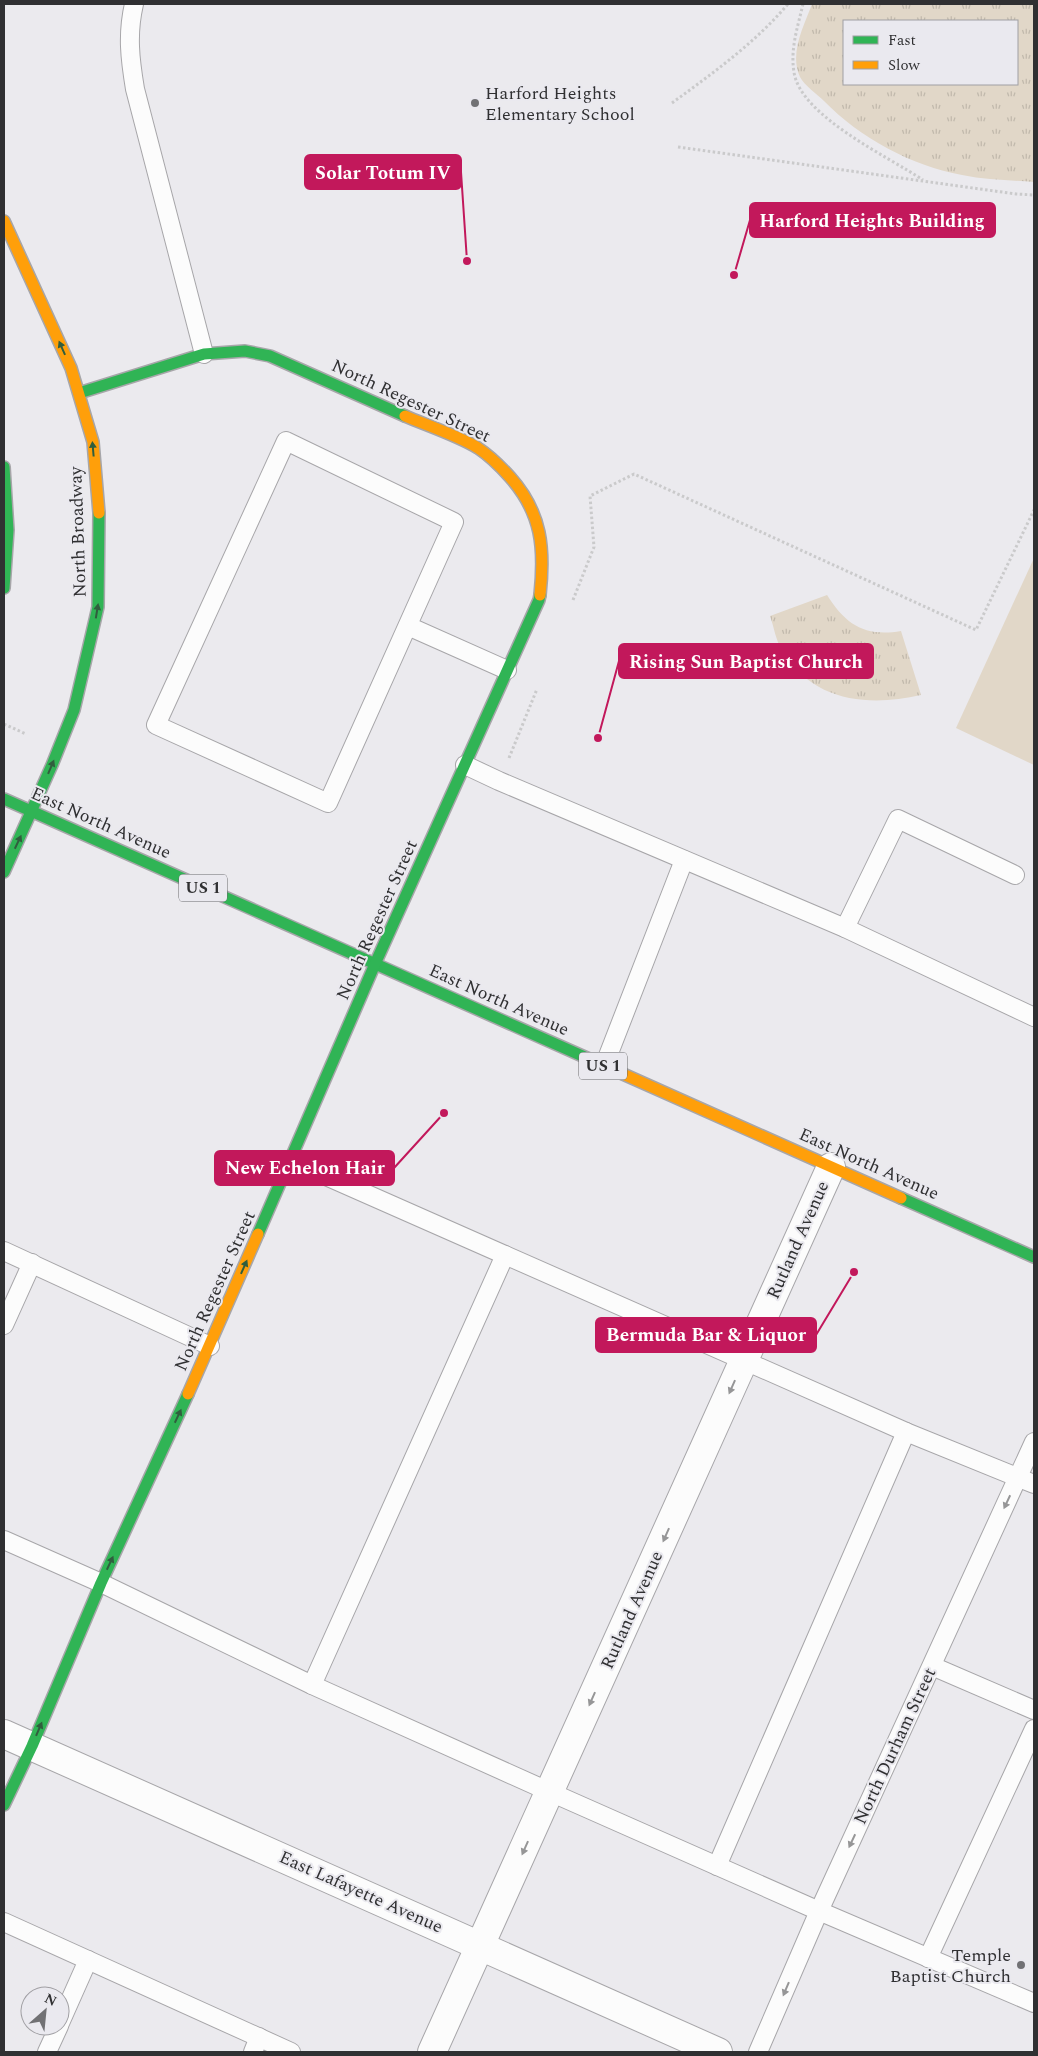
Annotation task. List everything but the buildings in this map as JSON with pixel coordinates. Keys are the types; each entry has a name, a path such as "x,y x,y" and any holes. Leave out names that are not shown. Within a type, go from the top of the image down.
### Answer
{"main road":[{"name":"North Broadway","path":"4,221 71,368 79,393 93,442 100,529 98,607 74,710 52,766 4,872"},
{"name":"North Regester Street","path":"4,1805 32,1746 101,1583 210,1346 292,1161 375,964 539,600 544,562 539,526 524,491 501,466 478,448 270,356 245,351 204,354 79,393"},
{"path":"4,466 8,530 4,588"},
{"name":"East North Avenue","path":"4,799 1034,1257"}],"street":[{"name":"Rutland Avenue","path":"432,2052 831,1167"},
{"name":"East Lafayette Avenue","path":"4,1734 718,2052"}],"lane":[{"path":"134,4 129,29 129,52 135,89 204,354"},
{"path":"286,441 454,522 408,626 328,803 156,725 286,441"},
{"path":"408,626 508,670"},
{"path":"465,765 499,782 844,928 1034,1017"},
{"path":"844,928 898,819 1015,875"},
{"path":"604,1066 684,860"},
{"path":"292,1161 906,1432 1034,1484"},
{"path":"4,1251 210,1346"},
{"path":"312,1685 505,1255"},
{"path":"4,1325 32,1263"},
{"path":"717,1866 906,1432"},
{"name":"North Durham Street","path":"758,2052 819,1911 1034,1442"},
{"path":"4,1540 101,1583 312,1685 550,1792 819,1911 1034,2003"},
{"path":"932,1666 1034,1710"},
{"path":"928,1958 1034,1729"},
{"path":"4,1922 88,1960 256,2045 291,2052"},
{"path":"70,2000 88,1960"},
{"path":"47,2052 54,2036"}],"path":[{"path":"672,103 741,51 774,21 788,4"},
{"path":"803,4 792,52 794,74 802,91 816,108 841,130 926,181"},
{"path":"678,147 1016,194 1034,194"},
{"path":"572,601 594,547 590,496 634,474 976,630 1034,510"},
{"path":"499,782 540,682"},
{"path":"4,724 26,734"}],"green space":[{"path":"812,4 1034,4 1034,182 980,178 943,171 906,157 870,138 838,114 800,77 796,59 802,30"},
{"path":"1034,558 1034,765 956,728"},
{"path":"827,595 849,621 858,626 877,632 901,631 921,695 882,700 844,697 810,682 796,669 781,648 770,616"}],"traffic: fast":[{"path":"79,393 204,354 245,351 270,356 405,416"},
{"path":"4,467 8,530 4,588"},
{"path":"4,872 52,765 74,710 98,607 99,513"},
{"path":"258,1234 375,964 540,595"},
{"path":"4,799 605,1066"},
{"path":"901,1198 1034,1257"},
{"path":"4,1805 32,1746 101,1583 188,1394"}],"traffic: slow":[{"path":"4,221 71,368 93,442 99,513"},
{"path":"405,416 478,448 487,454 521,490 529,504 539,532 542,562 540,595"},
{"path":"605,1066 901,1198"},
{"path":"188,1394 258,1234"}],"place":[{"name":"Harford Heights Elementary School","path":"475,103"},
{"name":"Solar Totum IV","path":"467,261"},
{"name":"Harford Heights Building","path":"734,275"},
{"name":"Rising Sun Baptist Church","path":"598,738"},
{"name":"New Echelon Hair","path":"444,1113"},
{"name":"Bermuda Bar & Liquor","path":"854,1272"},
{"name":"Temple Baptist Church","path":"1021,1965"}]}
